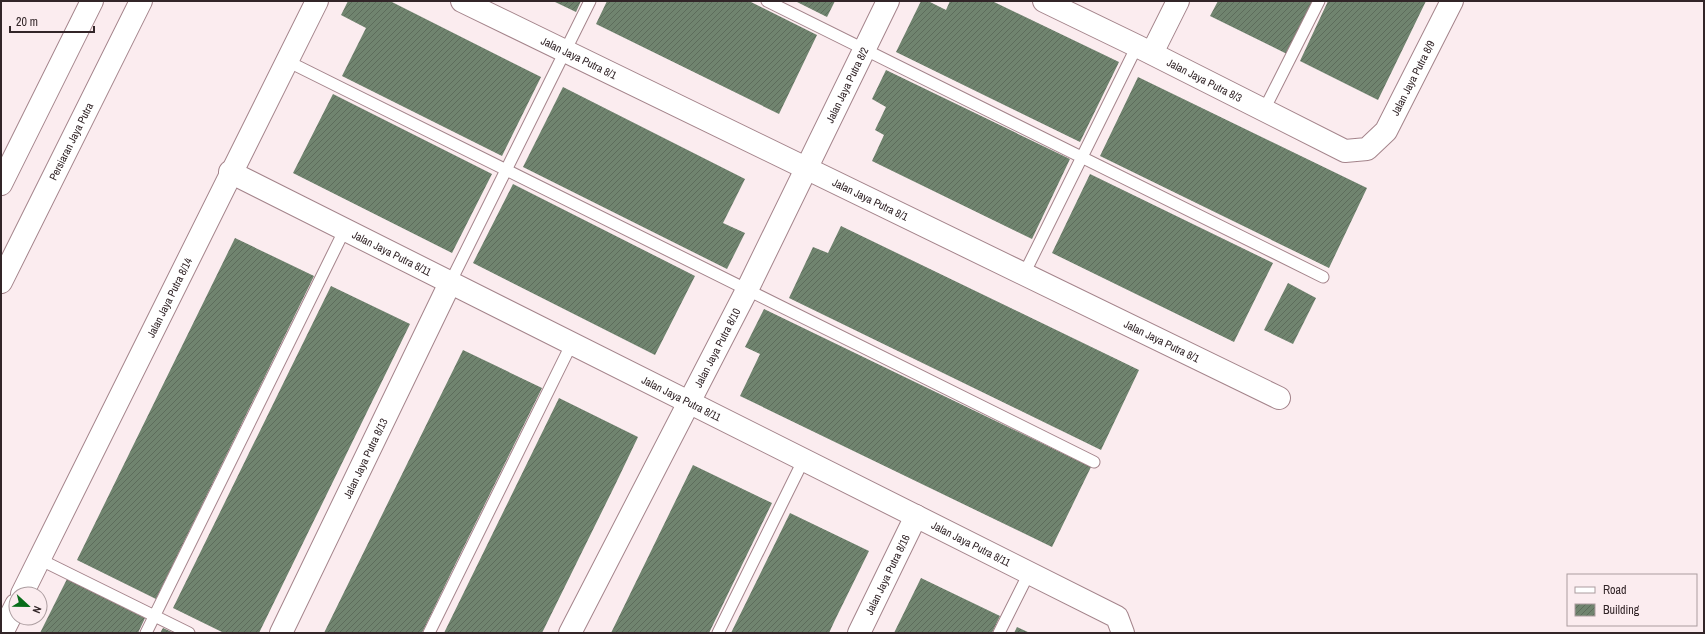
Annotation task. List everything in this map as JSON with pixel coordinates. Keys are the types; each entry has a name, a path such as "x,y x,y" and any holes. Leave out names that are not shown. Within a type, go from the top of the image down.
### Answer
{"street":[{"path":"1,184 92,1"},
{"name":"Persiaran Jaya Putra","path":"1,282 141,1"},
{"name":"Jalan Jaya Putra 8/14","path":"26,586 230,172 317,1"},
{"name":"Jalan Jaya Putra 8/1","path":"462,1 1279,398"},
{"name":"Jalan Jaya Putra 8/2","path":"806,168 888,1"},
{"name":"Jalan Jaya Putra 8/3","path":"1044,1 1145,49 1345,151 1367,149"},
{"path":"1145,49 1178,1"},
{"name":"Jalan Jaya Putra 8/9","path":"1367,149 1386,131 1452,1"},
{"name":"Jalan Jaya Putra 8/10","path":"570,633 747,290 806,168"},
{"name":"Jalan Jaya Putra 8/11","path":"230,172 1117,617 1123,633"},
{"name":"Jalan Jaya Putra 8/13","path":"281,633 450,283"},
{"name":"Jalan Jaya Putra 8/16","path":"859,633 916,516"},
{"path":"2,633 8,621"}],"lane":[{"path":"450,283 590,1"},
{"path":"767,1 1322,277"},
{"path":"1264,110 1319,1"},
{"path":"1024,274 1082,158 1145,49"},
{"path":"287,61 1094,462"},
{"path":"146,633 345,229"},
{"path":"429,633 572,343"},
{"path":"718,633 804,459"},
{"path":"39,559 189,633"},
{"path":"999,633 1029,572"}],"building":[{"path":"348,1 390,1 541,77 502,156 342,76 366,28 341,15"},
{"path":"553,1 581,1 576,12"},
{"path":"607,1 749,1 817,35 779,114 596,24"},
{"path":"795,1 835,1 827,17"},
{"path":"921,1 928,1 946,10 950,1 992,1 1119,62 1080,142 896,52"},
{"path":"1218,1 1316,1 1289,55 1210,16"},
{"path":"1328,1 1426,1 1378,100 1300,61"},
{"path":"886,70 1070,159 1032,239 872,161 884,135 875,130 886,107 872,99"},
{"path":"1138,77 1367,188 1329,268 1100,156"},
{"path":"563,87 745,179 723,223 745,233 727,269 523,167"},
{"path":"333,94 492,174 452,253 293,173"},
{"path":"1090,174 1273,263 1234,342 1052,253"},
{"path":"513,184 695,276 655,355 473,263"},
{"path":"841,226 1139,370 1101,450 789,298 813,247 828,253"},
{"path":"235,238 314,276 156,599 77,560"},
{"path":"1288,283 1316,298 1293,344 1264,330"},
{"path":"331,286 410,324 259,633 224,633 173,608"},
{"path":"764,309 1091,467 1052,547 740,396 760,354 745,347"},
{"path":"463,350 542,388 422,633 324,633"},
{"path":"559,398 638,437 616,483 542,633 444,633"},
{"path":"693,465 772,503 709,633 611,633"},
{"path":"790,513 869,551 829,633 731,633"},
{"path":"921,578 1000,616 992,633 894,633"},
{"path":"67,579 145,618 138,633 40,633 44,626 48,626 48,617"},
{"path":"1017,627 1030,633 1014,633"},
{"path":"163,628 174,633 160,633"}]}
